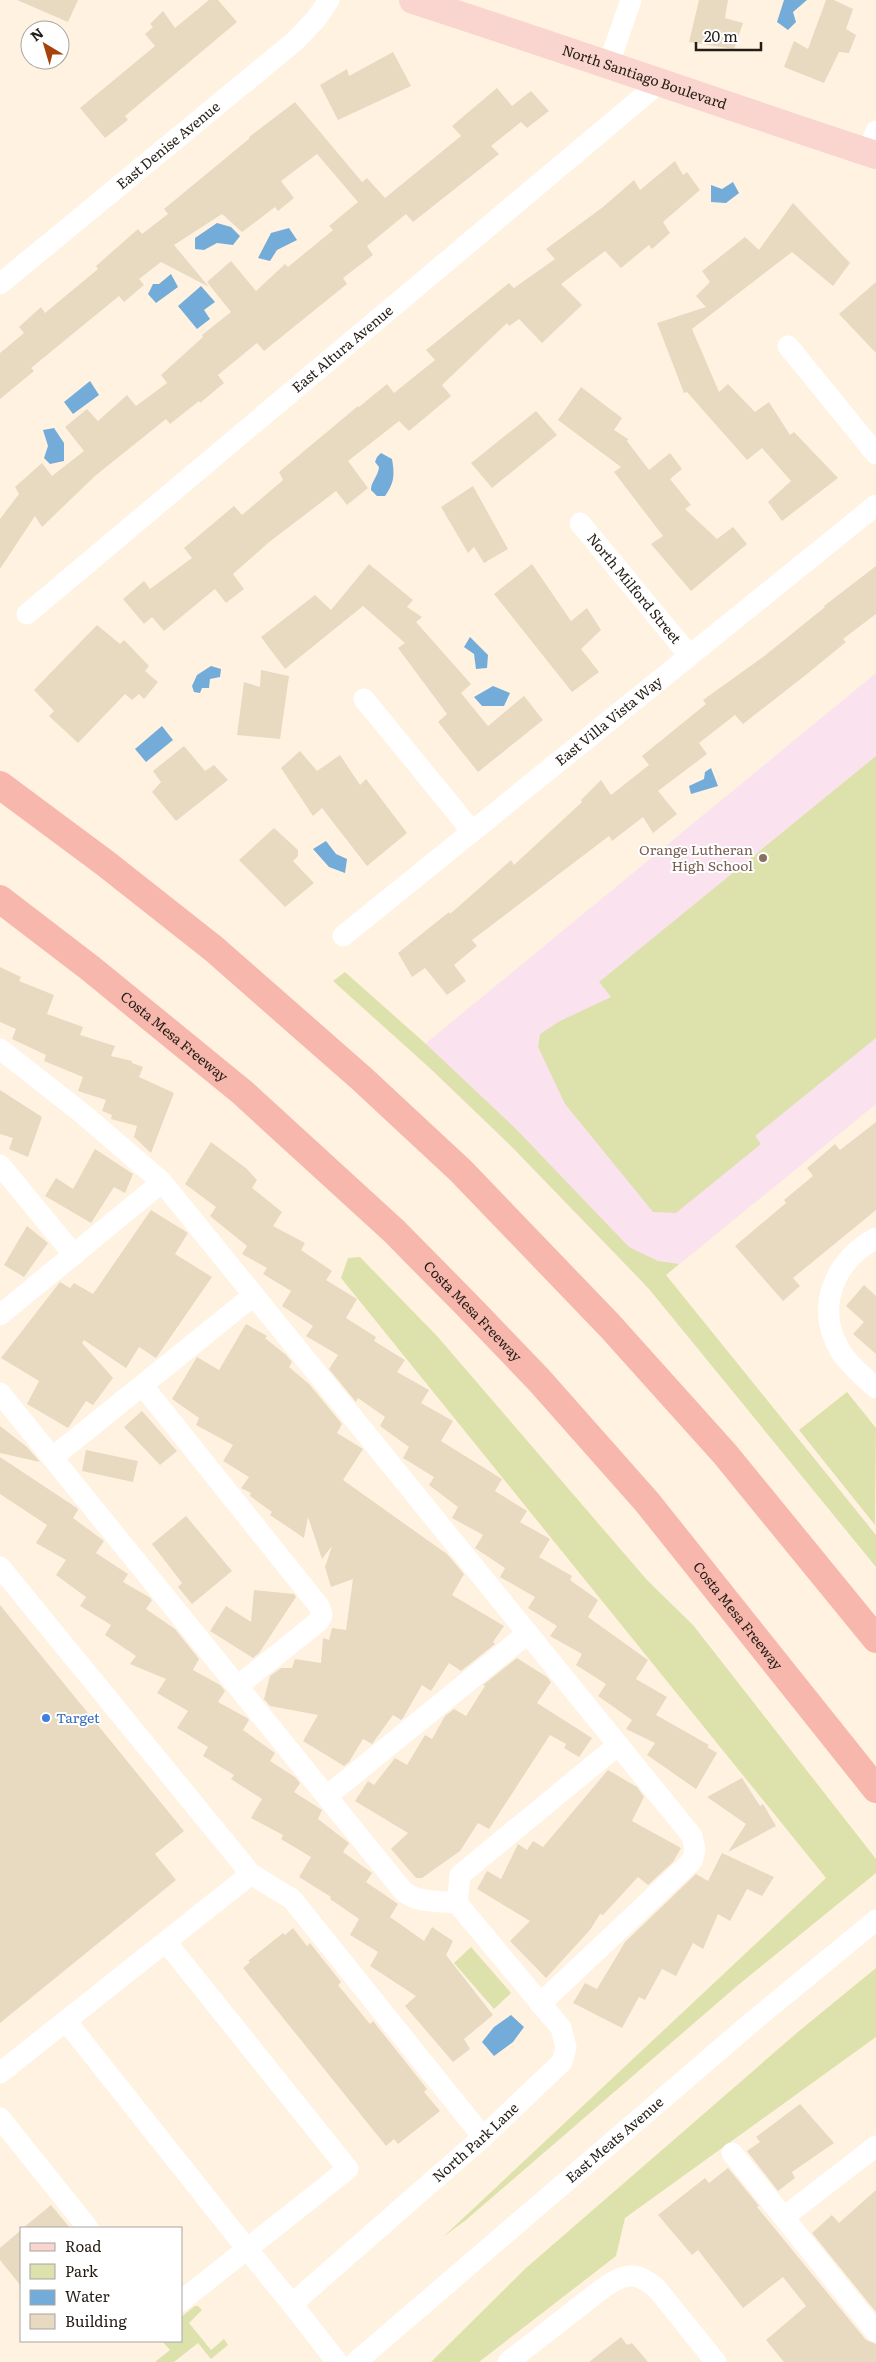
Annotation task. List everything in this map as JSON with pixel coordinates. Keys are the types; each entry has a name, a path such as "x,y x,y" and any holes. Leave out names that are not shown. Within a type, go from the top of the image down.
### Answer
{"highway":[{"path":"0,785 105,863 214,949 361,1078 461,1171 610,1326 724,1454 876,1639"},
{"name":"Costa Mesa Freeway","path":"0,899 90,968 242,1092 394,1231 467,1305 546,1387 647,1502 876,1789"}],"main road":[{"name":"North Santiago Boulevard","path":"413,0 658,84 873,146"}],"street":[{"name":"East Denise Avenue","path":"0,284 295,41 316,20 329,0"},
{"path":"608,66 632,0"},
{"name":"East Altura Avenue","path":"27,614 658,84"},
{"path":"788,346 876,454"},
{"name":"East Villa Vista Way","path":"343,936 471,830 876,505"},
{"name":"North Milford Street","path":"580,523 689,655"},
{"path":"364,699 471,830"},
{"path":"0,1049 83,1114 162,1182 692,1836 695,1849 692,1861 540,2004"},
{"path":"0,1165 74,1255"},
{"path":"0,1315 162,1182"},
{"path":"876,1238 854,1252 840,1269 832,1288 830,1312 832,1329 841,1352 876,1388"},
{"path":"52,1458 254,1295"},
{"path":"143,1386 319,1606 322,1615 319,1621 238,1686"},
{"path":"0,1393 404,1892 425,1902 457,1904 460,1875 618,1745"},
{"path":"0,1567 250,1874 292,1899 483,2137"},
{"path":"327,1796 528,1634"},
{"path":"0,2073 250,1874"},
{"name":"North Park Lane","path":"292,2304 483,2137 562,2062 566,2047 561,2028 457,1904"},
{"name":"East Meats Avenue","path":"356,2362 752,2022 876,1920"},
{"path":"166,1942 348,2168 182,2300"},
{"path":"66,2021 337,2362"},
{"path":"4,2131 87,2227"},
{"path":"784,2218 876,2146"},
{"path":"732,2153 876,2332"},
{"path":"508,2362 616,2280 628,2275 645,2279 657,2289 716,2362"}],"shaded area":[{"name":"Orange Lutheran High School","path":"876,673 876,1104 649,1289 512,1147 414,1053"}],"green space":[{"path":"876,756 876,1038 755,1136 761,1144 676,1213 653,1212 565,1104 538,1047 540,1034 560,1021 611,997 599,982"},
{"path":"345,972 426,1044 515,1128 629,1247 658,1261 679,1264 666,1275 876,1535 876,1567 649,1289 512,1147 433,1071 333,981"},
{"path":"360,1257 437,1336 647,1580 693,1625 876,1859 876,1873 737,1986 466,2220 443,2237 826,1878 341,1278 348,1258"},
{"path":"847,1392 876,1428 875,1525 799,1430"},
{"path":"471,1947 511,1993 494,2009 454,1963"},
{"path":"876,1968 876,2037 625,2218 616,2256 479,2362 431,2362 526,2268 799,2031"},
{"path":"195,2306 198,2306 202,2310 189,2323 211,2350 224,2339 228,2345 211,2359 198,2343 174,2362 155,2362 170,2350 163,2342 182,2342 182,2316"}],"water":[{"path":"784,0 807,0 793,12 796,22 788,30 777,22"},
{"path":"733,182 739,193 726,203 711,202 711,185 722,189"},
{"path":"217,223 231,227 240,236 233,245 217,243 204,250 195,249 195,238"},
{"path":"289,228 297,240 277,250 270,261 258,258 271,233"},
{"path":"171,274 178,287 156,303 148,294 153,284 159,284"},
{"path":"201,286 215,302 204,310 210,319 197,329 178,306"},
{"path":"90,381 99,395 73,414 64,402"},
{"path":"54,428 64,443 64,461 50,464 44,458 48,446 43,430"},
{"path":"381,453 392,459 393,475 392,483 385,496 377,496 371,490 379,467 375,462"},
{"path":"470,637 488,655 487,668 476,669 474,654 464,647"},
{"path":"211,666 221,669 220,677 210,679 209,688 202,688 200,693 194,692 192,686 197,675"},
{"path":"493,686 510,693 504,706 482,706 474,697"},
{"path":"162,726 173,740 146,762 135,749"},
{"path":"711,768 718,786 691,794 689,786 704,779 705,772"},
{"path":"326,841 336,854 347,859 345,873 329,867 313,849"},
{"path":"511,2015 524,2027 513,2042 494,2056 482,2042 494,2027"}],"building":[{"path":"17,0 78,0 69,20 63,20"},
{"path":"209,0 218,0 237,22 125,116 128,120 105,138 80,108 155,46 145,34 153,27 150,24 163,11 175,28"},
{"path":"699,0 728,0 725,18 743,23 734,49 689,42"},
{"path":"826,0 834,0 853,9 846,29 856,35 849,53 839,52 824,83 784,67 794,41 808,49"},
{"path":"393,52 411,86 338,120 320,85 347,69 349,76"},
{"path":"497,88 512,106 531,91 549,111 527,128 521,122 491,146 499,154 413,222 406,214 367,246 373,255 343,278 347,284 264,351 257,343 218,375 224,383 200,403 199,401 170,424 166,419 95,476 42,527 35,516 0,569 0,519 19,494 15,487 42,463 52,476 84,451 65,427 87,409 98,421 127,395 136,406 167,383 161,375 203,337 202,335 231,312 207,282 231,261 256,291 285,264 288,267 333,230 329,226 358,202 317,154 281,181 294,198 278,211 275,207 242,232 222,214 174,245 209,287 161,262 139,279 144,285 124,302 119,296 31,368 34,371 0,399 0,353 24,333 19,327 41,307 45,313 98,269 96,266 138,229 142,234 168,214 164,209 249,137 295,102 362,182 367,178 385,198 461,136 452,126"},
{"path":"675,161 683,175 687,172 700,190 663,222 670,233 652,249 649,245 621,268 605,251 561,284 582,305 542,343 519,319 509,326 507,323 442,385 451,396 409,431 399,421 348,461 368,488 347,505 336,491 268,543 233,574 244,589 226,603 215,589 164,631 152,617 144,624 123,599 144,581 150,589 192,558 184,548 234,506 242,515 283,480 279,472 358,406 387,384 394,393 435,360 426,350 509,283 514,288 555,259 546,249 603,207 634,180 640,190"},
{"path":"793,203 850,263 833,286 792,252 692,329 719,392 728,384 755,412 769,402 790,435 794,432 838,478 782,521 768,502 791,481 762,448 747,460 687,392 684,393 657,323 706,307 696,296 710,282 702,271 745,237 759,250"},
{"path":"876,282 876,353 839,314"},
{"path":"581,387 622,418 614,430 628,439 627,441 649,470 670,453 682,469 670,479 691,505 685,509 717,539 733,527 747,544 691,591 651,544 663,536 614,472 621,467 558,420"},
{"path":"536,411 557,435 492,488 471,463"},
{"path":"473,486 508,549 484,563 474,547 468,553 441,507"},
{"path":"369,564 413,600 407,607 422,617 416,622 471,684 461,693 488,726 524,696 543,720 478,772 438,722 447,714 398,648 405,643 363,606 285,669 261,637 315,595 331,610"},
{"path":"532,564 571,621 587,608 601,630 581,649 599,672 572,692 494,594"},
{"path":"876,566 876,614 843,639 846,642 743,724 735,715 699,743 707,754 658,791 677,814 653,833 643,817 612,841 609,836 472,940 477,946 454,965 466,981 447,995 425,968 412,977 398,953 449,912 450,914 511,860 514,865 582,802 581,800 601,780 611,795 649,765 642,756 706,704 703,700 763,657"},
{"path":"97,625 120,644 124,640 149,666 145,671 158,682 144,699 139,694 132,700 125,694 78,743 49,716 54,711 34,690"},
{"path":"261,670 289,676 280,739 237,735 244,682 260,687"},
{"path":"184,746 205,771 214,765 228,780 176,821 152,792 161,782 153,771"},
{"path":"300,751 317,771 340,755 360,785 366,779 407,833 367,866 322,808 313,816 281,768"},
{"path":"274,828 298,850 298,856 293,861 314,883 285,907 239,860"},
{"path":"0,967 21,977 19,981 54,995 47,1014 83,1027 80,1035 115,1046 111,1056 132,1061 132,1063 143,1067 139,1077 174,1093 151,1153 134,1137 137,1126 111,1119 112,1115 102,1111 106,1100 78,1091 83,1077 44,1061 46,1055 12,1039 16,1029 0,1022"},
{"path":"0,1090 42,1117 28,1157 9,1149 13,1138 0,1134"},
{"path":"876,1122 876,1210 793,1278 800,1286 783,1301 735,1246 786,1203 784,1200 813,1176 807,1168 835,1144 840,1150"},
{"path":"211,1142 247,1169 257,1180 252,1188 282,1212 273,1226 305,1243 301,1250 332,1271 326,1280 357,1299 346,1318 376,1337 374,1341 405,1360 397,1372 429,1390 421,1403 453,1421 441,1441 502,1479 495,1491 527,1511 520,1522 550,1539 539,1557 572,1576 570,1580 598,1600 588,1617 648,1660 636,1679 667,1697 656,1715 709,1745 707,1747 717,1753 696,1789 647,1755 655,1743 626,1729 632,1720 598,1696 606,1684 576,1665 582,1654 550,1636 557,1626 528,1608 535,1597 500,1577 505,1568 475,1548 483,1535 452,1518 458,1507 429,1485 434,1477 403,1458 409,1447 380,1426 385,1417 358,1398 356,1402 329,1369 338,1355 306,1336 313,1326 282,1306 291,1291 263,1274 267,1268 242,1254 247,1246 210,1216 216,1207 185,1184"},
{"path":"95,1149 133,1174 125,1193 114,1187 91,1223 45,1196 56,1178 73,1189"},
{"path":"151,1210 188,1233 175,1254 212,1277 156,1358 139,1347 126,1368 84,1340 82,1343 113,1378 93,1405 86,1401 68,1428 27,1404 39,1381 1,1358 60,1282 70,1288 74,1283 93,1294"},
{"path":"27,1226 48,1243 24,1277 4,1265"},
{"path":"864,1285 876,1296 876,1354 853,1334 864,1322 846,1306"},
{"path":"246,1324 267,1336 265,1338 292,1362 289,1367 309,1384 342,1424 337,1433 363,1449 343,1480 447,1554 464,1574 452,1595 504,1626 493,1642 495,1644 461,1671 449,1663 431,1691 422,1685 403,1718 401,1720 393,1715 372,1744 363,1739 349,1762 344,1766 303,1741 318,1715 270,1706 264,1699 270,1676 281,1668 292,1668 295,1659 321,1663 323,1638 329,1640 332,1628 346,1630 353,1579 331,1587 325,1567 332,1546 322,1559 308,1517 304,1538 270,1515 272,1512 250,1496 251,1493 241,1488 249,1477 223,1461 233,1445 196,1425 199,1418 172,1399 197,1357 219,1370"},
{"path":"142,1411 177,1451 160,1465 124,1427"},
{"path":"0,1426 27,1447 40,1462 0,1453"},
{"path":"86,1450 138,1461 133,1482 82,1471"},
{"path":"0,1457 77,1508 78,1510 73,1518 104,1541 96,1553 128,1574 123,1582 152,1600 146,1609 175,1629 199,1659 193,1670 220,1685 225,1691 218,1702 249,1720 243,1730 275,1753 270,1761 295,1777 300,1783 294,1792 322,1810 318,1819 349,1843 343,1852 372,1873 366,1882 398,1904 390,1917 424,1941 432,1927 453,1941 446,1955 493,2015 464,2039 470,2049 453,2062 405,2006 416,1996 370,1966 378,1952 350,1935 359,1919 330,1899 331,1897 299,1877 311,1857 281,1839 283,1835 251,1818 262,1799 231,1779 234,1775 203,1756 208,1747 177,1728 188,1711 157,1693 166,1679 130,1664 136,1656 105,1635 111,1625 80,1606 86,1597 56,1575 66,1560 36,1543 47,1525 0,1494"},
{"path":"186,1516 232,1571 192,1604 178,1587 182,1583 152,1544"},
{"path":"254,1590 294,1594 296,1597 259,1653 253,1658 210,1631 226,1606 251,1622"},
{"name":"Target","path":"0,1605 184,1831 155,1854 176,1880 0,2023"},
{"path":"517,1658 547,1677 551,1682 537,1703 592,1738 579,1757 564,1748 566,1744 550,1735 489,1829 478,1823 460,1851 422,1878 416,1878 391,1849 408,1833 355,1801 368,1781 374,1785 395,1758 407,1765 425,1735 432,1739 445,1716 454,1709 466,1716 485,1686 483,1685"},
{"path":"608,1770 637,1787 644,1797 632,1821 681,1848 673,1862 648,1885 638,1877 603,1915 600,1914 590,1930 546,1978 510,1941 530,1921 477,1889 487,1871 501,1879 518,1844 527,1850 533,1841 543,1847"},
{"path":"742,1778 760,1806 763,1804 776,1826 728,1852 746,1824 707,1797"},
{"path":"722,1853 774,1877 762,1896 747,1889 730,1921 718,1914 703,1949 693,1943 676,1976 662,1969 645,2000 639,1997 622,2028 573,2003 585,1983 597,1989 625,1942 696,1874 708,1881"},
{"path":"293,1928 307,1946 310,1943 341,1982 338,1985 370,2024 373,2021 427,2089 424,2092 440,2111 398,2144 394,2139 386,2146 243,1968 250,1962 248,1961 283,1933 285,1935"},
{"path":"800,2104 834,2143 792,2172 795,2178 778,2191 747,2151 760,2142 756,2137"},
{"path":"728,2168 759,2206 757,2207 866,2340 876,2344 876,2362 784,2362 766,2340 806,2306 783,2277 743,2308 698,2250 692,2255 658,2215 705,2178 709,2183"},
{"path":"876,2190 876,2312 812,2233 832,2215 839,2223"},
{"path":"51,2205 69,2227 24,2227"},
{"path":"20,2231 20,2285 0,2260 0,2248"},
{"path":"621,2337 627,2345 632,2343 648,2362 589,2362"}],"place":[{"name":"Orange Lutheran High School","path":"763,858"},
{"name":"Target","path":"46,1718"}]}
